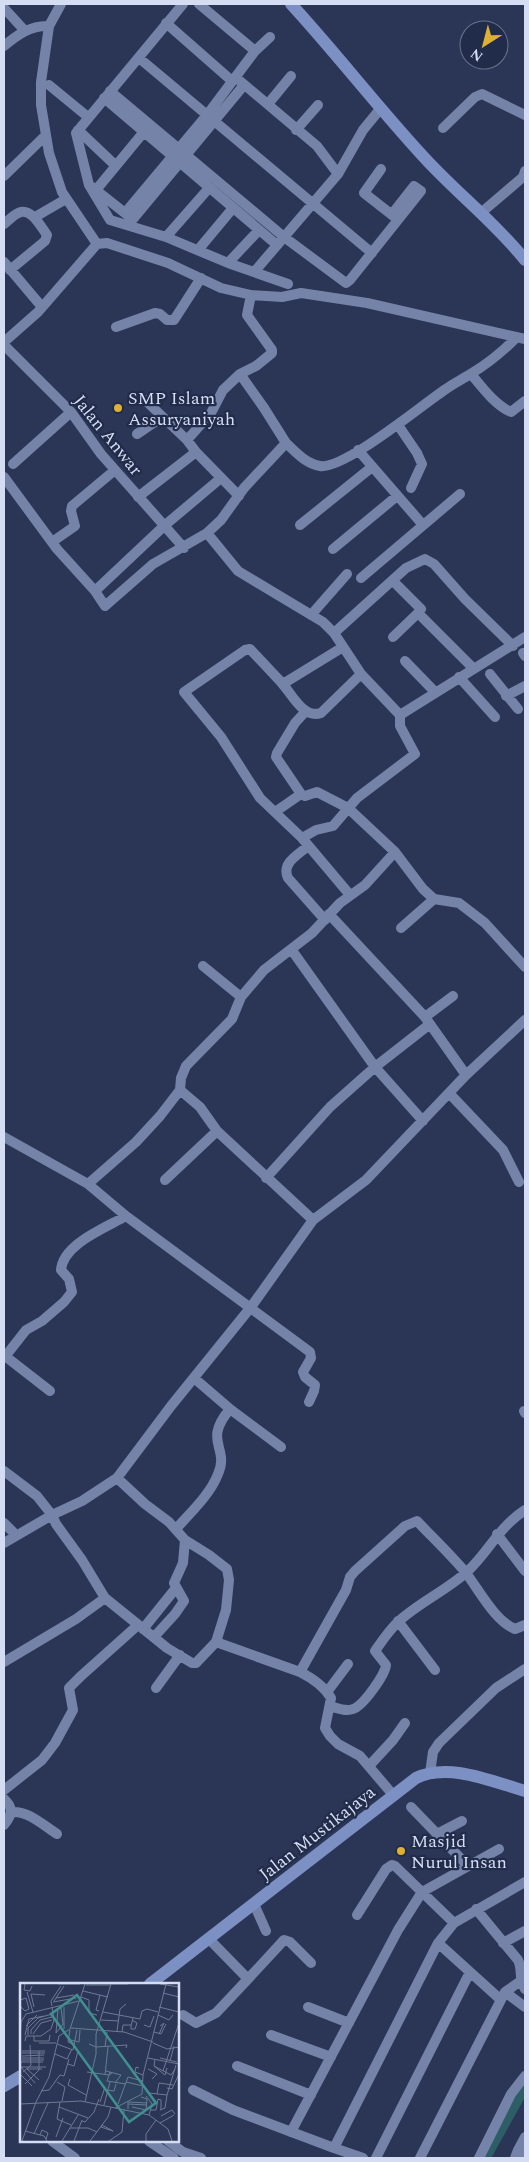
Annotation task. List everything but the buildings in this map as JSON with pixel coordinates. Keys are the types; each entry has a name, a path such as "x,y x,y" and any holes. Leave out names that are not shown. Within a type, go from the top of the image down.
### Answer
{"main road":[{"path":"291,4 336,53 422,155 482,212 525,260"},
{"name":"Jalan Mustikajaya","path":"151,1983 416,1778 430,1773 458,1773 525,1791"},
{"path":"4,2086 20,2077"}],"street":[{"path":"61,4 49,26 41,82 41,105 49,153 66,199 98,244"},
{"path":"183,4 78,130 75,137 92,187 110,220 166,237 228,263 256,271 288,284"},
{"path":"199,4 255,51"},
{"path":"4,8 26,31"},
{"path":"166,23 234,79 268,104 296,130 317,146 338,174"},
{"path":"4,46 36,26 49,26"},
{"path":"211,119 234,79 255,51 270,37"},
{"path":"139,58 372,254"},
{"path":"268,104 291,76"},
{"path":"49,84 88,117"},
{"path":"129,216 211,119 244,85"},
{"path":"107,94 143,133 179,156 209,188 277,245"},
{"path":"107,94 179,156 346,282 350,280 372,254 396,217 364,193 381,169"},
{"path":"443,128 475,97 482,94 525,114"},
{"path":"296,130 318,104"},
{"path":"256,271 338,174 359,136 381,108"},
{"path":"78,130 115,165"},
{"path":"92,187 115,165 143,133"},
{"path":"4,176 46,135"},
{"path":"482,212 523,177 525,171"},
{"path":"92,187 148,233"},
{"path":"166,237 209,188"},
{"path":"35,217 66,199"},
{"path":"198,250 234,208"},
{"path":"4,224 21,212 35,217 47,238 7,266 42,307"},
{"path":"228,263 259,230"},
{"path":"4,344 42,307 98,244 107,243 168,263 221,288 251,295 282,297 301,293 367,303 521,338"},
{"path":"116,327 155,313 160,314 167,320 174,320 202,278"},
{"path":"187,440 211,413 223,390 240,374 256,366 272,353 247,314 251,295"},
{"path":"240,374 286,443 302,459 321,466 333,465 398,425 439,393 471,374 521,338"},
{"name":"Jalan Anwar","path":"4,344 71,412 138,498 184,548"},
{"path":"471,374 490,396 506,410 511,412 525,401"},
{"path":"145,400 187,440 196,452 239,496"},
{"path":"13,464 71,412"},
{"path":"138,434 162,417"},
{"path":"398,425 417,453 422,464 411,488"},
{"path":"4,477 52,542 95,591 105,606 153,564 184,548 207,533 232,509 239,496 286,443"},
{"path":"358,450 423,525"},
{"path":"138,498 196,452"},
{"path":"300,525 372,467"},
{"path":"52,542 75,526 71,510 72,506 115,470"},
{"path":"95,591 164,526 221,478"},
{"path":"361,578 460,494"},
{"path":"334,549 398,496"},
{"path":"207,533 238,572 311,615 334,633 361,674 400,714 400,726 415,754 357,798 333,826 316,830 286,866 285,872 288,878 427,1020 466,1075"},
{"path":"334,633 406,568 425,559 434,564 465,599 487,618 513,646"},
{"path":"311,615 347,574"},
{"path":"393,637 421,609 396,584"},
{"path":"418,613 473,668"},
{"path":"400,714 525,637"},
{"path":"281,682 286,682 343,647"},
{"path":"350,896 305,842 260,798 221,737 184,692 245,650 250,649 281,682 305,712 314,715 321,712 361,674"},
{"path":"405,661 435,692"},
{"path":"490,674 518,710"},
{"path":"459,677 495,717"},
{"path":"506,696 525,686"},
{"path":"305,712 295,723 276,757 301,794 305,796 317,792 348,808 395,852 423,889 434,899 459,903 485,923 525,967"},
{"path":"275,812 301,794"},
{"path":"88,1184 136,1142 180,1090 186,1066 232,1019 241,997 264,970 312,933 350,896 365,885 395,852"},
{"path":"401,928 434,899"},
{"path":"291,949 375,1067 423,1121"},
{"path":"203,966 241,997"},
{"path":"266,1178 330,1107 453,996"},
{"path":"4,1543 52,1515 82,1501 117,1478 251,1307 313,1220 366,1180 466,1075 525,1020"},
{"path":"180,1090 200,1107 217,1130 266,1178 313,1220"},
{"path":"449,1093 503,1150 519,1182"},
{"path":"165,1180 217,1130"},
{"path":"4,1137 88,1184 126,1216 210,1280 251,1307 310,1352 311,1358 303,1372 305,1377 315,1385 309,1402"},
{"path":"50,1391 5,1357 26,1330 42,1321 64,1302 72,1292 69,1279 61,1270 62,1261 71,1248 126,1216"},
{"path":"194,1378 230,1409 282,1447"},
{"path":"176,1529 202,1499 219,1473 220,1453 216,1433 219,1422 230,1409"},
{"path":"5,1475 36,1496 52,1515 105,1598 166,1648 192,1663 196,1663 216,1642 226,1610 228,1573 209,1555 185,1540 176,1529 117,1478"},
{"path":"330,1706 346,1710 357,1707 384,1675 386,1665 375,1650 398,1621 466,1573 481,1558 497,1534 513,1518 525,1510"},
{"path":"300,1672 346,1590 350,1577 404,1526 417,1521 466,1573 488,1604 509,1627 514,1629 525,1625"},
{"path":"4,1523 16,1535"},
{"path":"497,1534 525,1570"},
{"path":"154,1637 182,1605 183,1597 174,1583 183,1563 185,1540"},
{"path":"4,1790 42,1760 55,1743 72,1710 69,1688 80,1676 140,1627 176,1588"},
{"path":"4,1662 76,1619 105,1598"},
{"path":"398,1621 435,1670"},
{"path":"216,1642 300,1672 310,1677 328,1692 331,1698 325,1728 330,1736 338,1744 353,1751 369,1766 394,1796"},
{"path":"156,1688 180,1655"},
{"path":"328,1692 348,1664"},
{"path":"430,1773 432,1752 439,1743 496,1688 525,1669"},
{"path":"369,1766 393,1740 405,1723"},
{"path":"4,1799 9,1804 12,1812 4,1825"},
{"path":"411,1807 468,1866"},
{"path":"12,1812 27,1814 57,1834"},
{"path":"437,1834 462,1821"},
{"path":"291,2132 398,1930 422,1892 498,1849"},
{"path":"357,1916 390,1866 395,1866 454,1923"},
{"path":"334,2148 438,1943 454,1923 525,1882"},
{"path":"254,1904 266,1931"},
{"path":"420,2158 503,1996 524,1982 520,1966 476,1909"},
{"path":"504,1943 525,1931"},
{"path":"209,1939 248,1979"},
{"path":"183,2015 196,2023 216,2013 284,1940 290,1942 312,1963"},
{"path":"438,1943 470,1972 503,1996 525,2007"},
{"path":"376,2158 470,1972"},
{"path":"308,2007 349,2023"},
{"path":"271,2035 331,2058"},
{"path":"236,2066 311,2095"},
{"path":"479,2158 511,2094 525,2076"},
{"path":"193,2090 218,2104 363,2158"},
{"path":"519,2154 525,2137"},
{"path":"53,2142 72,2157"},
{"path":"150,2142 174,2158"},
{"path":"169,2142 182,2155 201,2158"}],"waterway":[{"path":"486,2158 525,2088"}],"place":[{"name":"SMP Islam Assuryaniyah","path":"118,408"},
{"name":"Masjid Nurul Insan","path":"401,1851"}]}
